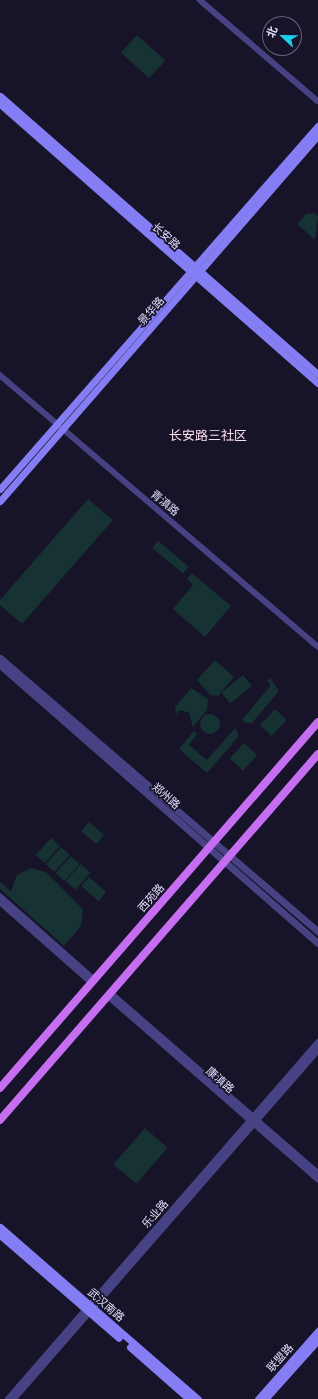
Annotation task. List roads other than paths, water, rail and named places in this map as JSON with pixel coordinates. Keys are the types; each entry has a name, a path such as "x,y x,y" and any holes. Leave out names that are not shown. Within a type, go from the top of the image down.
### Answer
{"main road":[{"name":"长安路","path":"0,96 198,267 318,374"},
{"name":"长安路","path":"0,104 192,275 318,383"},
{"name":"景华路","path":"0,500 60,427 192,275 318,126"},
{"name":"景华路","path":"198,267 318,135"},
{"name":"景华路","path":"0,489 60,427"},
{"name":"西苑路","path":"0,1088 318,722"},
{"path":"0,1120 229,854 318,754"},
{"name":"武汉南路","path":"0,1227 189,1399"},
{"name":"武汉南路","path":"0,1235 198,1399"},
{"name":"联盟路","path":"258,1399 318,1331"},
{"name":"联盟路","path":"265,1399 318,1340"}],"street":[{"path":"200,0 318,101"},
{"name":"青滇路","path":"0,375 318,647"},
{"name":"郑州路","path":"0,658 318,932"},
{"name":"郑州路","path":"0,665 318,943"},
{"path":"0,896 93,981"},
{"path":"0,902 93,981"},
{"name":"康滇路","path":"110,994 318,1179"},
{"name":"乐业路","path":"8,1399 253,1120 318,1042"},
{"name":"乐业路","path":"253,1120 318,1050"},
{"name":"康滇路","path":"253,1120 318,1173"},
{"name":"乐业路","path":"14,1399 89,1308"}],"district":[{"name":"长安路三社区","path":"208,436"}]}
